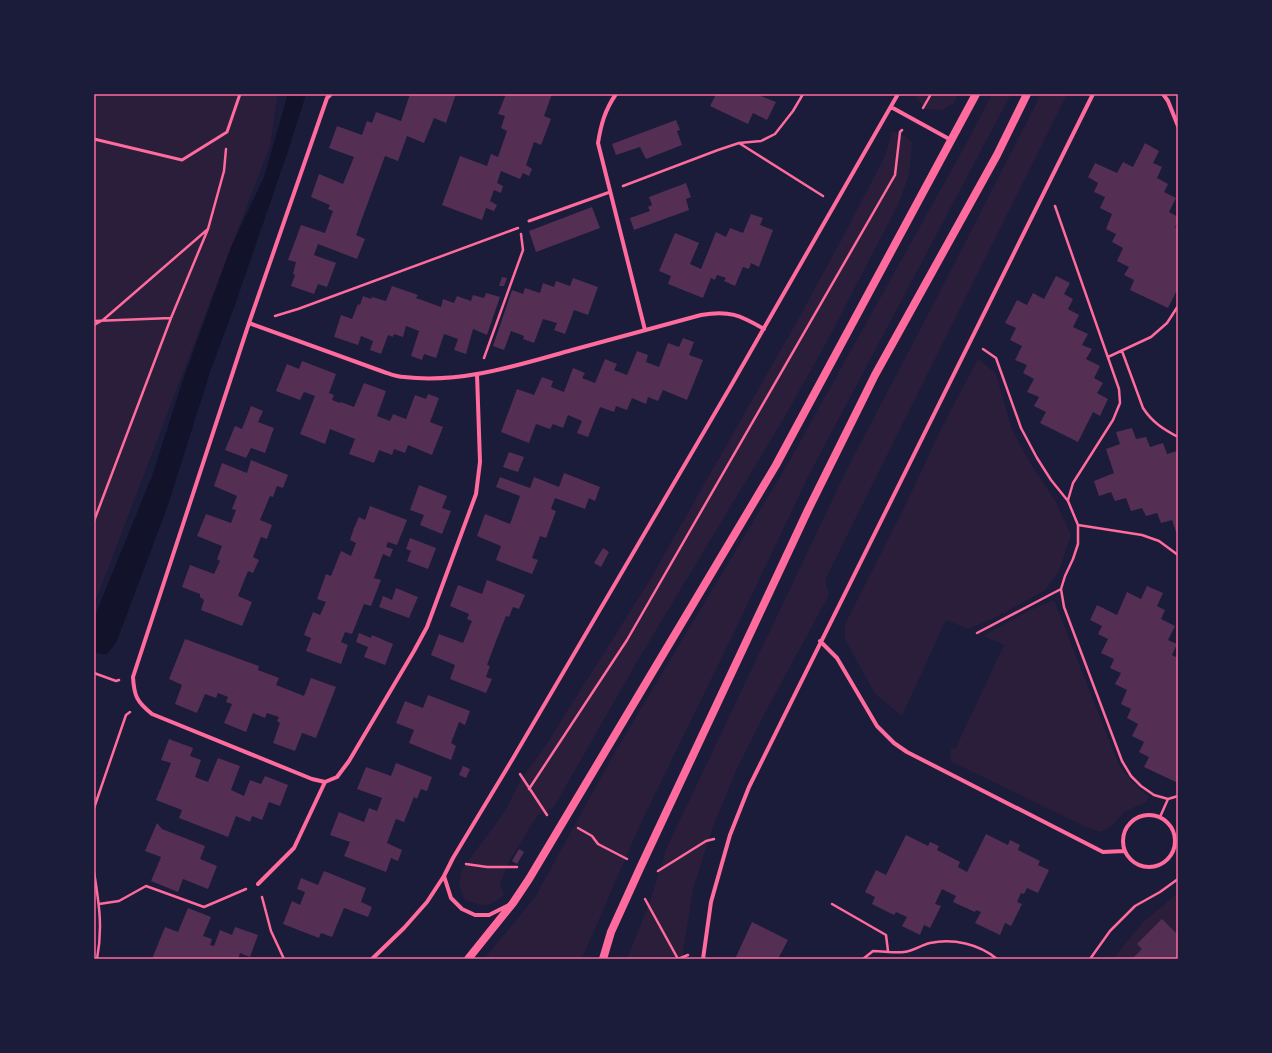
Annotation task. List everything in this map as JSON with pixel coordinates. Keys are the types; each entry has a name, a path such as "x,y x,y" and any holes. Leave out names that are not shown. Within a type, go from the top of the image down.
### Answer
{"main road":[{"path":"468,959 513,903 529,879 776,465 976,94"},
{"path":"603,959 611,932 641,866 808,510 875,375 997,155 1027,94"}],"street":[{"path":"331,94 327,98 249,323 133,677 134,692 140,705 152,714 312,779 325,782 337,777 349,761 427,627 476,494 480,462 477,374"},
{"path":"616,94 610,102 601,122 598,143 645,330"},
{"path":"372,959 404,928 422,907 444,876 452,858 512,760 764,328 898,94"},
{"path":"703,959 712,902 730,835 749,787 802,682 820,641 1093,94"},
{"path":"1162,94 1168,101 1178,126"},
{"path":"891,107 952,140"},
{"path":"249,323 384,372 403,377 446,378 477,374 524,363 716,312 730,313 747,319 764,328"},
{"path":"820,641 837,658 877,726 894,744 1104,852 1124,851"},
{"path":"258,884 294,848 325,782"},
{"path":"1151,814 1160,817 1169,823 1174,831 1176,841 1172,854 1162,865 1151,868 1138,866 1129,859 1124,851 1122,840 1127,826 1139,817 1151,814"},
{"path":"444,876 451,898 462,909 475,915 489,915 513,903"}],"lane":[{"path":"94,139 182,160 227,132 240,94"},
{"path":"530,221 610,192"}],"path":[{"path":"610,192 718,150 739,143 761,141 775,134 793,111 803,94"},
{"path":"529,789 631,633 895,175 900,132 916,120 931,94"},
{"path":"94,521 171,318 208,229 224,171 227,132"},
{"path":"739,143 835,204"},
{"path":"1048,184 1119,389 1120,403 1113,420 1074,483 1068,500"},
{"path":"249,323 298,309 520,227 523,250 477,374"},
{"path":"94,325 103,320 208,229"},
{"path":"1108,357 1151,337 1168,322 1178,306"},
{"path":"94,321 171,318"},
{"path":"970,342 996,358 1021,428 1036,458 1051,480 1068,500 1078,525 1078,544 1061,589 1064,607 1122,761 1131,776 1141,786 1154,795 1168,799 1178,796"},
{"path":"1122,351 1143,408 1157,425 1178,436"},
{"path":"1078,525 1142,535 1159,541 1178,555"},
{"path":"977,633 1061,589"},
{"path":"94,673 116,680 133,677"},
{"path":"94,808 126,715 140,705"},
{"path":"512,760 529,789 547,815 543,821"},
{"path":"1160,817 1168,799"},
{"path":"578,828 592,836 598,844 622,856"},
{"path":"655,873 706,841 730,835"},
{"path":"452,858 469,865 487,867 518,867"},
{"path":"94,872 99,904 100,939 97,959"},
{"path":"1090,959 1110,932 1135,906 1160,892 1178,879"},
{"path":"99,904 119,901 146,886 204,907 258,884 271,931 284,959"},
{"path":"644,897 678,959"},
{"path":"832,904 886,935 888,951"},
{"path":"863,959 873,951 903,952 946,940 964,943 979,948 990,953 997,959"}],"shaded area":[{"path":"94,94 278,94 270,146 94,605"},
{"path":"288,94 306,94 236,302 210,372 168,505 116,643 106,655 94,652 94,618 152,476 183,380 231,247 264,177"},
{"path":"917,94 958,94 954,103 942,110 926,109 916,98"},
{"path":"992,94 1011,94 809,475 639,827 582,959 484,959 535,897 615,752 787,465 967,142"},
{"path":"1041,94 1067,94 825,580 829,595 766,711 736,771 713,827 693,889 682,959 627,959 650,901 667,847 846,471"},
{"path":"892,131 905,136 912,142 909,175 898,205 824,347 784,418 641,655 554,807 537,816 509,862 500,884 504,895 494,902 486,905 465,900 459,885 461,871 505,811 520,781 544,748 648,583 800,316 846,231 886,154"},
{"path":"978,359 996,373 1012,430 1031,464 1056,502 1071,535 1059,571 1044,591 990,620 968,629 946,620 902,716 875,694 845,639 845,624 902,512 942,427"},
{"path":"1054,600 1118,763 1135,785 1149,796 1146,802 1124,812 1112,826 1101,832 1088,828 950,761 951,748 955,749 1004,645 983,636 1028,611"},
{"path":"1178,893 1178,959 1113,959 1143,922"}],"building":[{"path":"410,94 456,94 446,123 434,118 424,143 407,136 398,161 385,156 356,235 365,239 357,259 318,244 314,255 336,263 327,287 318,284 314,294 291,286 295,275 293,274 296,262 288,260 301,225 325,233 333,211 328,209 330,205 311,197 319,174 343,184 354,157 329,148 337,126 362,135 367,121 372,123 376,112 401,121"},
{"path":"506,94 552,94 544,116 551,119 541,145 534,142 526,165 532,169 529,176 523,173 520,179 501,171 497,183 503,186 501,193 494,190 490,201 497,205 494,211 486,208 482,220 442,205 460,156 487,166 491,154 498,157 507,131 501,128 505,116 498,114"},
{"path":"716,94 762,94 761,96 776,102 767,120 753,113 748,124 710,106"},
{"path":"676,120 680,130 677,131 682,145 646,159 640,147 616,155 612,144"},
{"path":"1145,143 1159,151 1153,163 1162,167 1157,178 1168,184 1164,192 1176,198 1169,212 1178,217 1178,222 1175,227 1178,229 1178,288 1168,308 1130,290 1134,280 1124,275 1129,267 1117,261 1123,248 1112,242 1116,234 1106,229 1112,214 1100,208 1105,197 1094,192 1098,183 1088,177 1095,163 1117,173 1123,162 1133,167"},
{"path":"686,183 691,197 686,199 689,210 634,230 630,218 650,211 648,207 652,205 649,197"},
{"path":"592,207 600,228 536,252 529,231"},
{"path":"751,214 763,218 760,225 773,230 759,267 751,263 749,269 743,267 735,286 724,281 726,278 717,275 715,280 711,278 703,298 668,284 671,276 659,271 675,233 699,243 690,264 701,269 716,232 726,237 730,228 743,233"},
{"path":"1056,276 1070,283 1064,294 1073,299 1068,309 1079,315 1073,327 1088,334 1082,345 1092,349 1086,359 1100,366 1094,378 1103,383 1097,393 1108,399 1100,416 1093,412 1078,442 1040,423 1046,412 1034,406 1039,397 1027,392 1034,379 1023,373 1027,365 1015,360 1022,346 1010,340 1016,328 1005,323 1017,300 1027,305 1033,293 1044,299"},
{"path":"502,277 507,278 504,286 499,286"},
{"path":"573,278 598,287 588,315 574,310 565,334 554,330 557,323 543,319 534,343 523,339 524,336 511,331 504,350 493,346 512,290 523,294 525,288 540,293 543,283 554,287 556,281 570,286"},
{"path":"392,286 418,295 416,298 441,307 443,299 454,303 457,296 471,301 473,295 484,298 486,293 500,297 487,335 473,329 466,354 454,350 458,339 444,334 436,358 424,354 422,360 411,356 419,331 406,326 403,337 394,334 393,337 388,335 381,354 370,350 373,341 361,336 358,345 334,337 341,315 352,319 363,296 371,299 372,297 386,301"},
{"path":"683,338 694,342 689,355 703,360 687,400 663,390 658,401 648,397 646,404 632,398 627,410 616,406 614,412 600,407 588,437 577,433 582,421 568,415 563,428 553,424 550,429 536,424 529,443 501,432 517,389 534,395 542,377 553,381 551,387 564,392 573,368 585,373 582,378 595,383 605,359 617,364 614,370 627,375 637,351 648,355 646,362 659,367 668,343 679,347"},
{"path":"302,361 336,374 329,393 334,395 332,400 340,403 341,402 354,407 364,383 386,391 377,416 390,421 393,414 406,419 415,395 426,399 428,394 439,398 430,422 443,427 432,455 408,445 405,453 394,449 392,455 379,450 374,463 349,454 355,439 330,429 325,444 300,434 315,396 304,392 300,400 276,391 287,364 299,369"},
{"path":"251,406 263,411 258,422 274,428 265,453 251,448 246,458 225,450 235,426 242,429"},
{"path":"1132,428 1136,439 1146,437 1150,447 1163,443 1167,454 1177,451 1178,531 1176,532 1172,520 1161,523 1157,513 1146,516 1142,508 1131,511 1126,498 1115,501 1111,492 1099,496 1094,481 1114,473 1106,449 1120,444 1116,432"},
{"path":"509,452 524,457 518,472 503,467"},
{"path":"251,460 288,475 283,488 277,486 273,497 270,496 260,520 272,525 267,539 261,537 253,557 259,560 253,573 248,571 238,596 252,602 242,626 201,610 204,600 200,597 200,594 182,587 190,565 214,574 220,561 217,559 222,546 197,536 206,514 231,523 236,510 232,509 237,496 214,486 222,463 247,473"},
{"path":"564,473 600,487 595,501 589,498 585,509 555,498 551,509 556,511 546,538 540,536 532,558 538,560 532,574 496,560 501,546 477,536 485,514 510,524 520,496 496,487 500,477 530,488 534,477 559,487"},
{"path":"419,485 447,496 442,508 451,511 442,534 420,525 424,515 410,510"},
{"path":"370,506 407,520 397,545 388,542 386,547 393,549 390,557 383,554 374,578 381,580 371,606 364,604 352,634 345,632 341,642 348,645 341,664 306,651 311,638 304,635 313,612 320,615 326,602 317,599 326,574 331,576 341,551 351,556 356,543 350,540 354,528 359,517 365,520"},
{"path":"410,538 436,548 428,569 407,561 411,551 406,549"},
{"path":"603,548 609,552 601,567 594,563"},
{"path":"487,580 525,595 519,609 513,607 509,617 506,616 496,641 487,665 490,666 486,677 492,679 486,693 450,679 455,665 431,655 439,634 463,643 472,621 467,619 469,614 450,606 458,585 482,594"},
{"path":"1147,586 1163,593 1157,606 1165,610 1161,619 1175,626 1168,640 1177,644 1172,655 1178,658 1178,783 1144,767 1149,757 1139,752 1144,742 1132,736 1138,724 1127,718 1131,709 1121,704 1127,690 1115,684 1121,673 1110,668 1114,659 1101,653 1108,639 1098,634 1102,626 1090,620 1097,605 1117,615 1127,592 1141,599"},
{"path":"396,588 418,597 409,618 379,607 383,596 392,600"},
{"path":"359,633 371,638 372,635 393,644 385,665 364,657 368,647 356,642"},
{"path":"185,639 259,666 258,670 279,678 276,685 304,696 311,678 336,687 316,738 302,733 295,751 273,743 280,723 277,721 279,717 267,713 265,718 253,713 246,732 224,723 232,704 226,702 228,697 218,693 216,698 205,694 197,713 175,704 182,685 169,679"},
{"path":"428,695 470,711 465,725 459,722 451,743 456,746 451,760 409,743 414,730 396,723 405,701 423,708"},
{"path":"169,739 193,748 190,756 201,760 195,777 208,782 218,758 240,766 231,790 244,796 250,780 261,784 265,776 288,785 280,806 269,802 262,820 252,816 250,822 236,816 228,837 179,818 182,810 156,800 171,763 161,760"},
{"path":"396,763 432,777 427,791 421,789 417,799 414,797 404,822 396,819 387,843 402,850 398,861 391,858 386,872 344,856 350,842 330,835 339,812 364,822 369,808 377,811 382,798 357,789 366,767 391,776"},
{"path":"463,766 470,769 466,778 459,775"},
{"path":"157,823 162,829 205,846 200,859 217,866 208,889 183,879 178,892 151,881 161,857 145,851"},
{"path":"986,834 1008,845 1010,840 1020,845 1018,850 1040,861 1038,865 1049,870 1038,893 1027,888 1024,894 1021,893 1017,902 1022,904 1011,926 1005,923 1000,935 975,923 981,912 976,910 975,912 953,902 956,896 942,889 935,904 941,906 930,928 924,925 920,935 902,926 907,917 896,912 894,915 872,904 875,897 865,892 876,870 886,875 906,835 928,846 930,842 939,846 937,850 960,862 958,867 967,872"},
{"path":"519,849 524,852 517,864 512,861"},
{"path":"324,871 366,888 361,902 372,907 368,917 344,908 332,937 321,933 319,938 283,924 292,901 300,905 305,892 297,889 301,878 318,885"},
{"path":"188,908 211,917 203,936 212,939 210,945 214,946 220,930 232,935 235,927 258,935 250,957 240,953 238,959 152,959 165,927 178,932"},
{"path":"1162,919 1178,935 1178,956 1175,959 1132,959 1142,949 1137,944"},
{"path":"752,922 788,940 778,959 735,959"}]}
